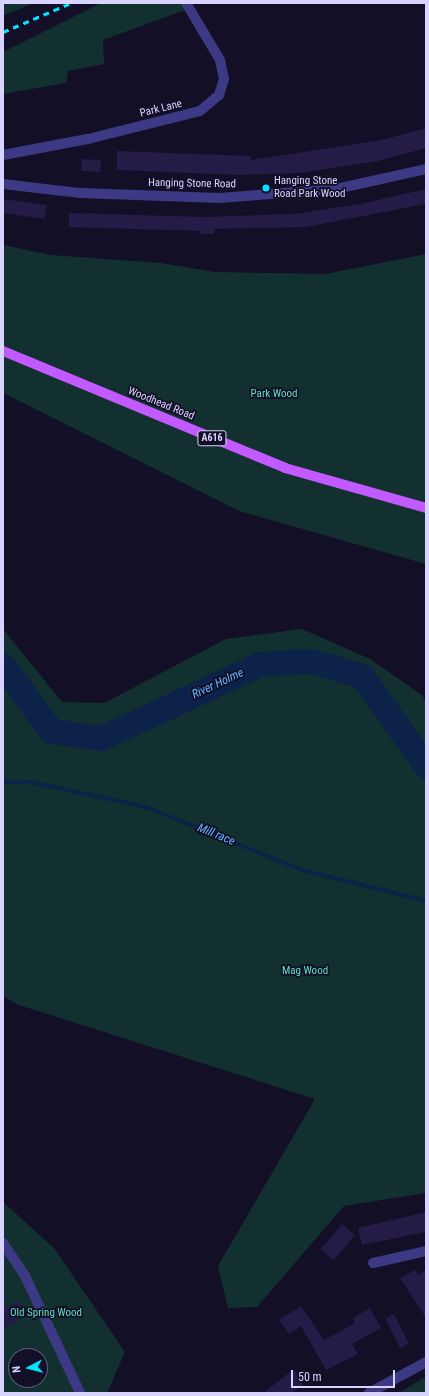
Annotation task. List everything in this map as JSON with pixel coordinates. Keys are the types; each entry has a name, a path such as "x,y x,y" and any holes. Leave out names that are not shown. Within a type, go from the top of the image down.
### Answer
{"main road":[{"name":"Woodhead Road","path":"3,351 285,468 426,508"}],"street":[{"name":"Park Lane","path":"3,155 88,140 200,111 219,95 224,79 220,60 186,3"},
{"name":"Hanging Stone Road","path":"3,184 80,193 219,198 336,189 426,169"},
{"path":"3,1244 25,1276 80,1393"},
{"path":"373,1262 426,1251"},
{"path":"369,1393 426,1362"}],"green space":[{"path":"3,3 34,3 3,16"},
{"path":"101,3 180,3 185,10 103,40 104,64 68,71 66,83 3,94 3,52"},
{"name":"Park Wood","path":"3,245 51,255 161,263 215,272 325,274 426,254 426,564 239,511 3,393"},
{"name":"Mag Wood","path":"3,629 62,702 104,703 226,639 302,629 370,659 422,695 426,702 426,1193 344,1206 257,1307 228,1308 218,1266 315,1099 19,1005 3,996"},
{"name":"Old Spring Wood","path":"3,1202 54,1248 125,1352 107,1393 3,1393"},
{"path":"426,1377 426,1393 398,1393"}],"building":[{"path":"426,128 426,148 378,161 300,173 238,175 117,170 117,151 251,156 251,160 382,140"},
{"path":"82,159 101,160 100,172 81,171"},
{"path":"426,189 426,204 306,227 214,229 214,234 199,234 200,231 69,227 69,213 204,217 294,214 360,204"},
{"path":"3,199 47,205 45,219 3,213"},
{"path":"426,1212 426,1232 362,1245 358,1228"},
{"path":"342,1224 355,1235 334,1260 321,1249"},
{"path":"415,1270 418,1275 426,1270 426,1318 400,1278"},
{"path":"19,1301 27,1316 3,1328 3,1309"},
{"path":"301,1306 324,1340 355,1323 353,1318 370,1308 381,1328 352,1344 358,1354 326,1370 301,1326 289,1334 279,1320"},
{"path":"394,1314 409,1343 400,1348 385,1319"},
{"path":"294,1369 303,1385 291,1393 263,1393"}],"waterway":[{"name":"River Holme","path":"3,665 51,731 101,738 260,664 311,661 362,676 426,766"},
{"name":"Mill race","path":"3,782 30,782 146,807 302,870 426,901"}],"railway":[{"path":"3,32 71,3"}],"place":[{"name":"Hanging Stone Road Park Wood","path":"266,188"}]}
